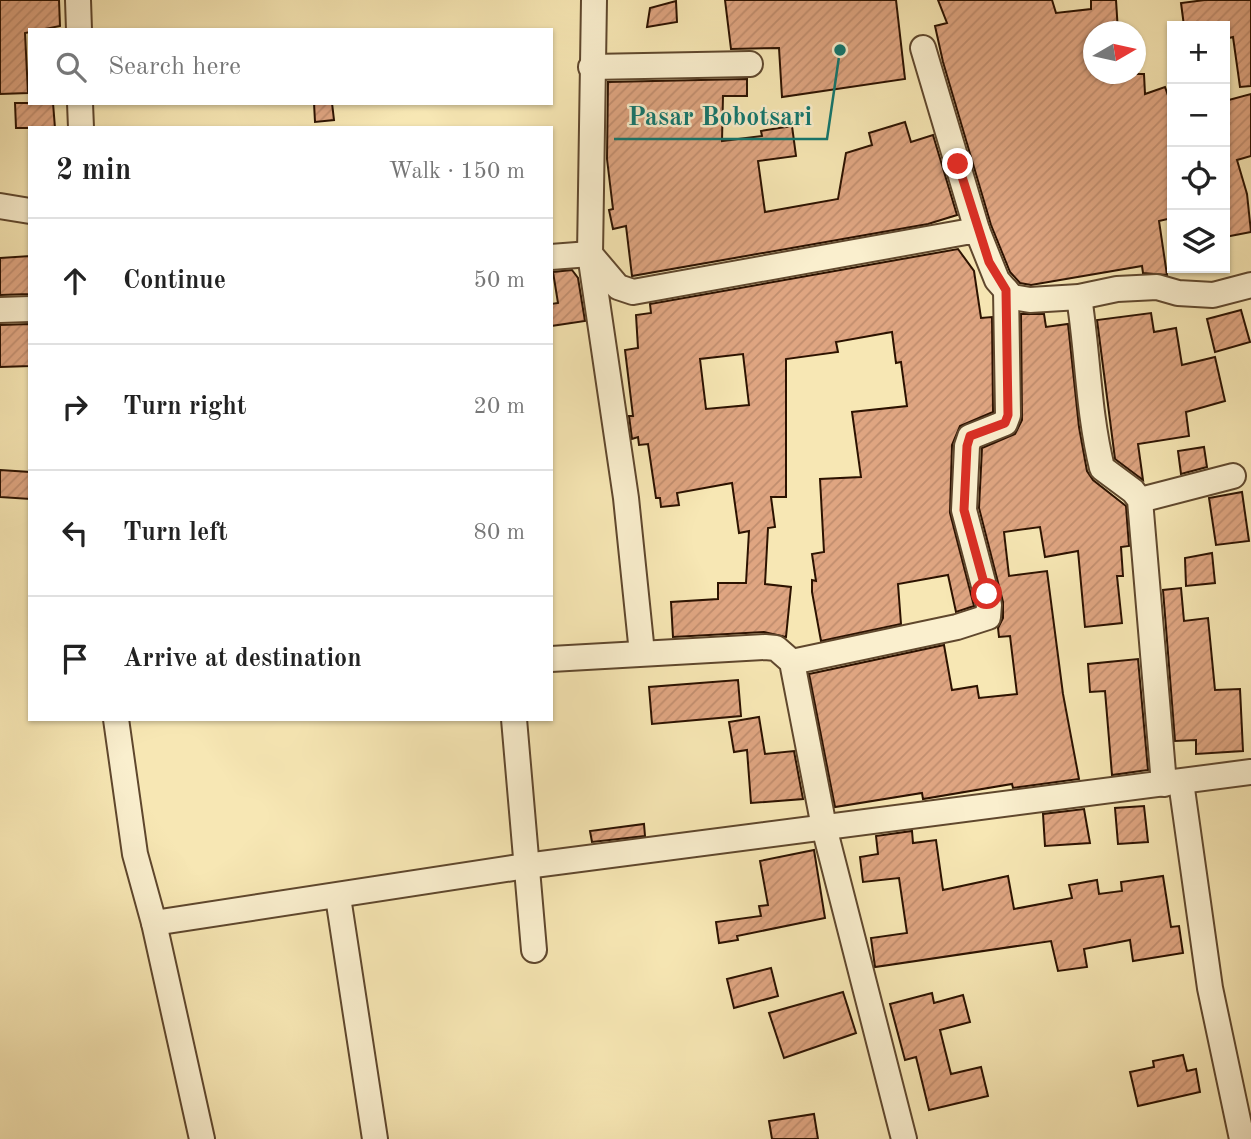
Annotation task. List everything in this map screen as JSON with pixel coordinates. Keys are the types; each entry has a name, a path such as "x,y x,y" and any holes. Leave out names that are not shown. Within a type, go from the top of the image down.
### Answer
{"street":[{"path":"78,0 79,28"},
{"path":"594,0 590,254 626,498 642,653"},
{"path":"923,48 977,230 997,280 1012,297 1030,300 1079,297 1117,289 1157,287 1178,293 1213,295 1251,285"},
{"path":"591,67 750,64"},
{"path":"80,105 80,126"},
{"path":"0,206 28,211"},
{"path":"590,254 618,287 633,292 977,230"},
{"path":"553,257 590,254"},
{"path":"792,662 957,627 988,617 989,605 964,510 967,446 970,436 1005,423 1008,415 1006,290"},
{"path":"1079,297 1086,340 1086,381 1102,468 1133,491 1140,500 1173,783 1210,988 1242,1139"},
{"path":"0,310 28,309"},
{"path":"1140,500 1233,476"},
{"path":"553,659 765,647 776,648 792,662 824,827 904,1139"},
{"path":"116,721 135,854 154,923 202,1139"},
{"path":"514,721 534,950"},
{"path":"154,923 338,897 526,866 1251,772"},
{"path":"338,897 375,1139"}],"building":[{"path":"0,0 59,0 60,26 28,28 28,32 25,33 28,93 0,94"},
{"path":"725,0 896,0 905,79 782,97 779,48 731,49"},
{"path":"938,0 1052,0 1056,13 1091,9 1091,0 1116,0 1117,21 1083,21 1083,84 1144,84 1145,94 1165,87 1167,219 1159,221 1167,275 1143,273 1142,266 1031,285 1020,283 1010,272 991,225 943,62 935,26 947,23"},
{"path":"1251,0 1251,86 1240,87 1233,37 1230,38 1230,21 1183,21 1181,3"},
{"path":"676,1 677,22 647,27 650,8"},
{"path":"747,79 747,96 723,96 722,141 762,136 761,131 792,126 796,156 758,161 765,212 838,199 846,153 872,145 869,133 905,122 911,142 933,135 957,215 928,224 632,276 626,226 613,229 609,210 613,209 607,159 608,82"},
{"path":"1251,94 1251,156 1237,160 1247,194 1251,232 1230,236 1230,147 1230,100"},
{"path":"15,103 53,105 55,126 16,128"},
{"path":"314,105 332,105 334,120 315,122"},
{"path":"958,249 974,271 981,318 992,317 993,412 960,426 952,445 950,513 974,606 956,612 948,575 898,584 901,624 821,641 812,592 812,580 816,581 812,554 824,552 820,479 861,477 852,412 907,406 901,362 896,363 892,332 836,342 838,352 786,359 786,497 771,497 775,527 768,528 765,584 791,587 786,637 764,632 673,637 671,602 718,599 718,583 746,583 749,531 739,533 732,483 677,493 679,505 661,507 660,498 656,498 648,444 639,445 638,437 632,439 629,416 633,416 625,350 638,348 636,315 651,313 650,304","holes":["743,354 749,405 706,409 700,359"]},
{"path":"28,256 28,294 0,295 0,258"},
{"path":"572,270 578,278 585,321 553,326 553,304 558,303 553,272"},
{"path":"1241,310 1250,342 1215,352 1207,319"},
{"path":"1151,313 1154,332 1176,328 1182,365 1215,357 1225,401 1186,412 1189,436 1138,444 1143,480 1115,459 1097,320"},
{"path":"1021,314 1044,314 1046,327 1068,324 1079,427 1087,471 1093,480 1126,506 1129,546 1121,547 1123,576 1117,576 1122,623 1085,627 1078,551 1045,557 1040,527 1004,532 1009,576 1047,571 1063,694 1079,779 1013,788 1012,784 923,799 922,793 835,807 809,674 944,645 952,690 977,686 979,698 1017,694 1010,636 999,637 1003,602 979,508 982,448 1015,434 1022,420"},
{"path":"28,324 28,366 0,367 0,325"},
{"path":"1204,447 1207,467 1181,474 1178,451"},
{"path":"0,470 28,472 28,499 0,497"},
{"path":"1242,492 1249,541 1216,545 1209,498"},
{"path":"1212,553 1215,583 1186,586 1185,558"},
{"path":"1181,588 1184,621 1208,618 1215,690 1240,689 1243,751 1196,754 1196,740 1175,741 1163,590"},
{"path":"1138,659 1148,770 1112,775 1105,691 1090,692 1088,664"},
{"path":"738,680 741,716 652,724 649,687"},
{"path":"759,717 765,754 794,751 803,799 751,803 747,750 734,752 729,722"},
{"path":"1144,806 1148,842 1118,844 1115,808"},
{"path":"1084,809 1090,843 1045,846 1043,814"},
{"path":"644,824 645,836 592,842 590,831"},
{"path":"912,831 913,843 936,840 943,890 1008,876 1014,909 1072,898 1069,885 1097,880 1099,894 1122,891 1121,882 1163,876 1171,927 1179,926 1183,953 1133,961 1130,940 1084,949 1087,967 1058,971 1051,941 875,967 871,938 907,933 899,878 863,882 860,857 878,854 876,836"},
{"path":"814,850 825,918 737,936 738,940 719,943 716,922 761,916 759,906 768,905 760,861"},
{"path":"771,968 778,996 734,1008 727,979"},
{"path":"843,992 856,1033 784,1058 769,1013"},
{"path":"932,993 934,1003 963,995 970,1022 940,1030 951,1074 981,1067 988,1096 929,1110 916,1057 905,1060 890,1004"},
{"path":"1183,1055 1187,1071 1196,1069 1200,1092 1138,1106 1130,1072 1154,1067 1153,1061"},
{"path":"814,1114 818,1139 772,1139 769,1121"}],"place":[{"name":"Pasar Bobotsari","path":"840,50"}],"route":[{"path":"958,164 989,262 997,280 1006,290 1008,415 1005,423 977,431 970,436 967,446 964,510 987,594"}]}
